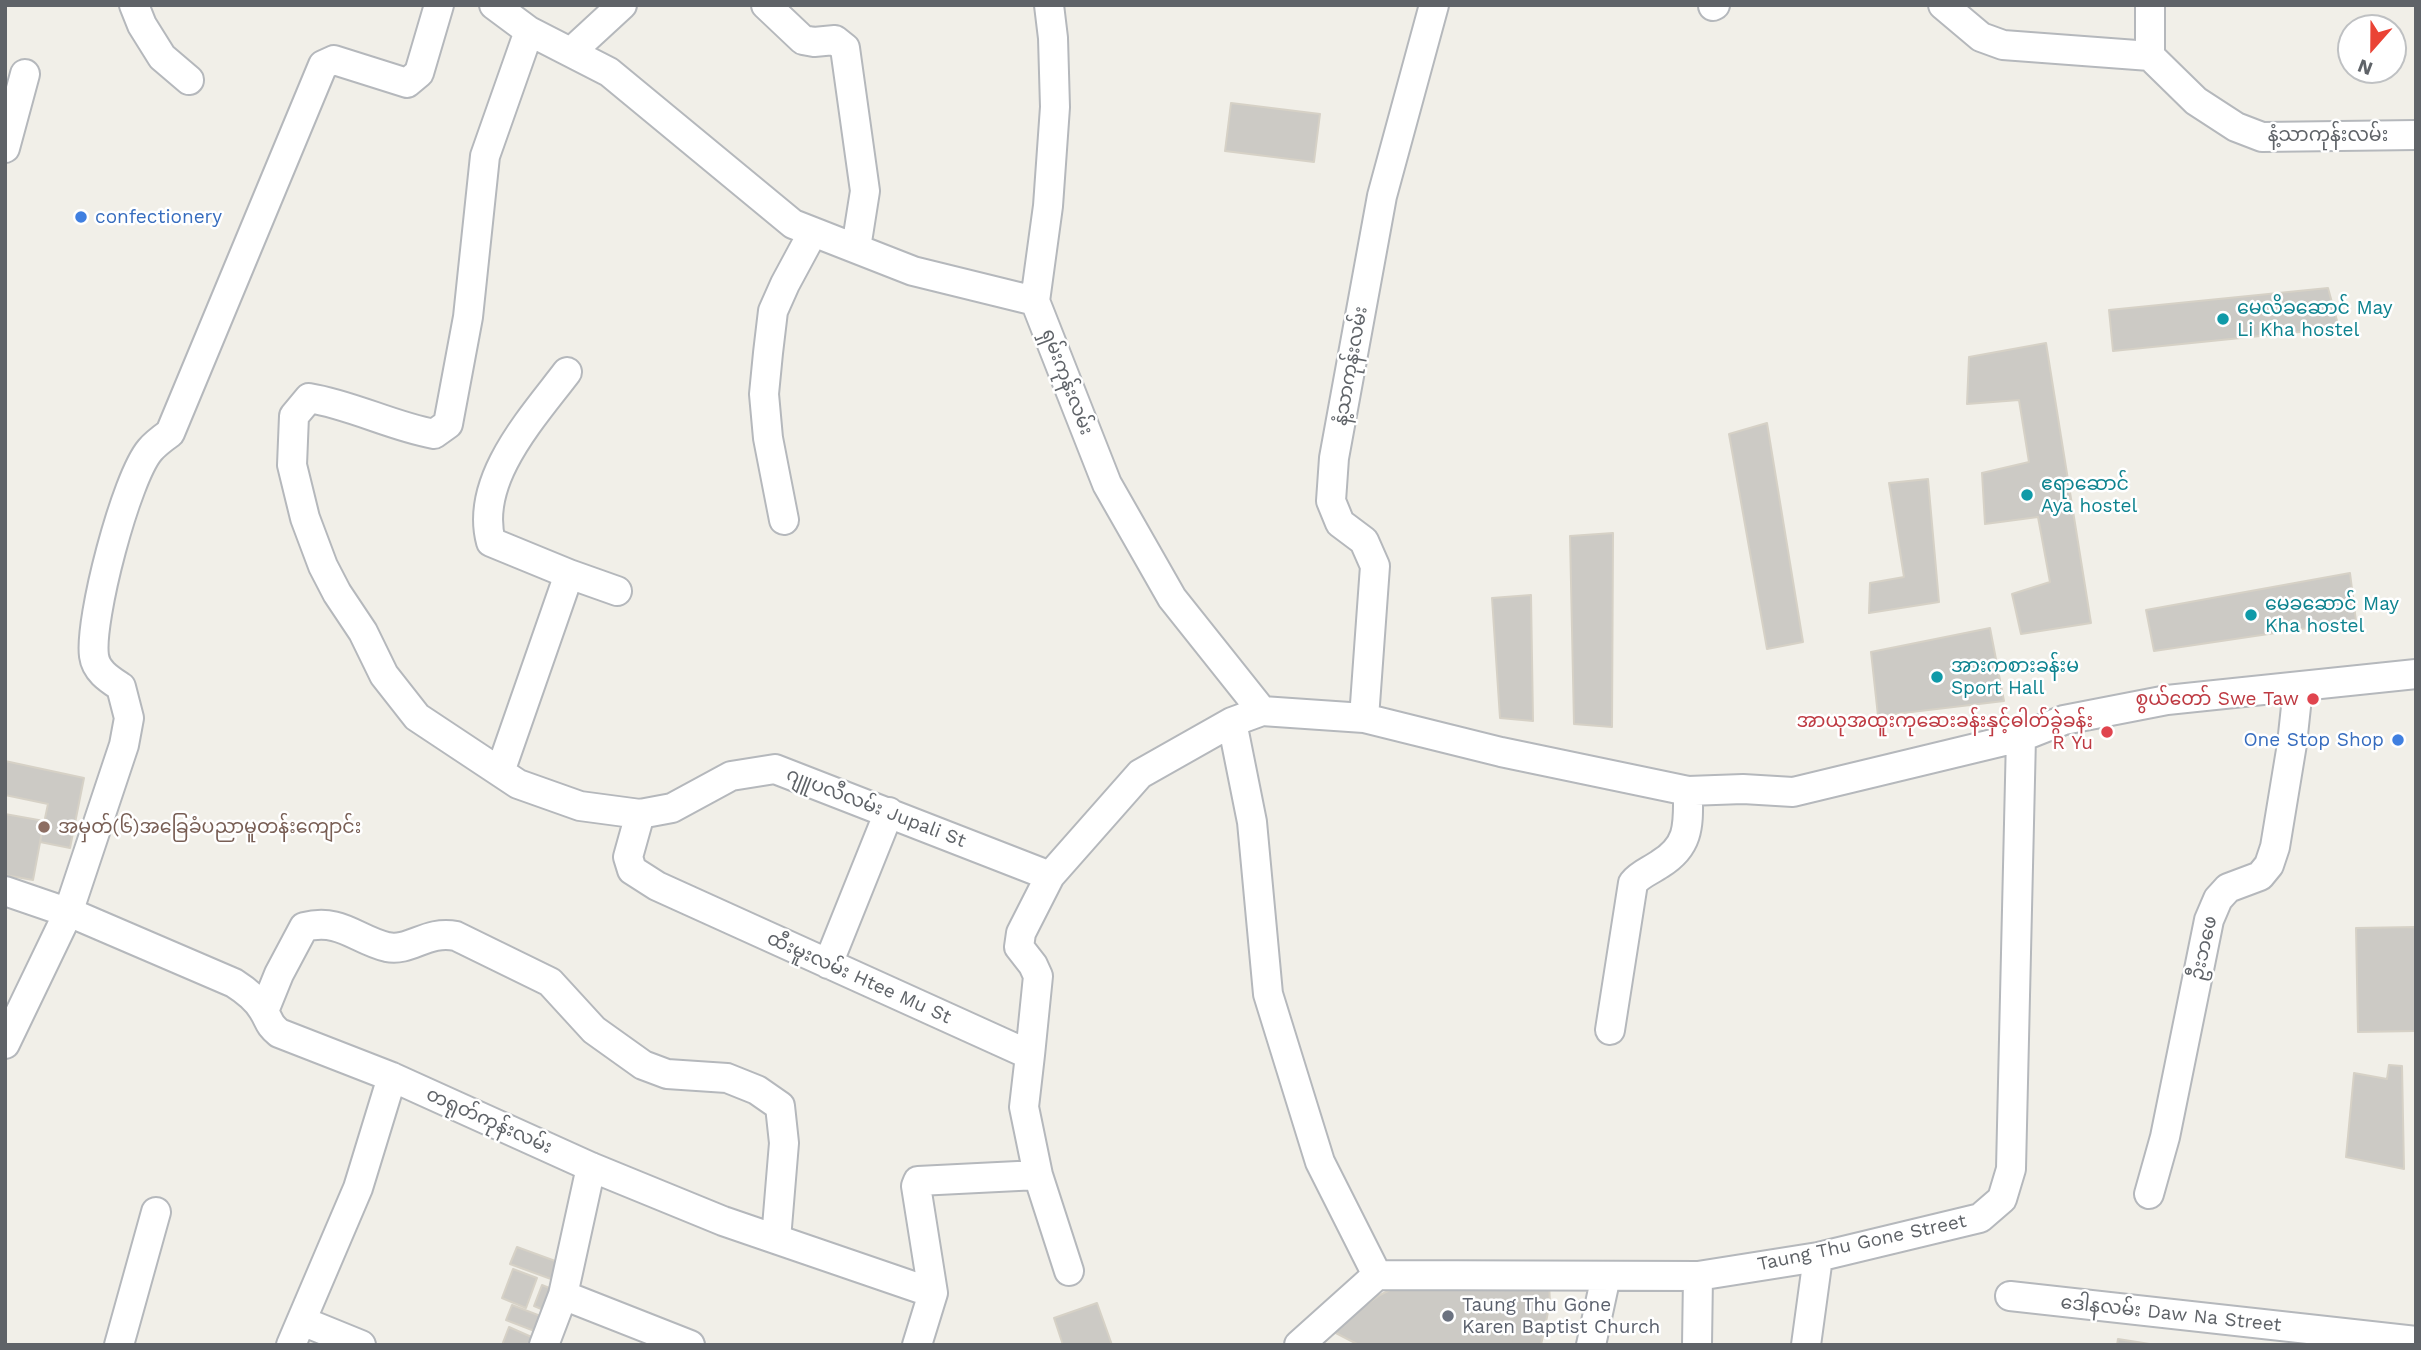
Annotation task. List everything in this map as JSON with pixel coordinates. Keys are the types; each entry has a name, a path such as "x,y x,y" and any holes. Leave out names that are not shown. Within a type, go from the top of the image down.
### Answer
{"street":[{"path":"134,5 142,25 162,57 189,80"},
{"path":"5,1044 68,913 124,745 129,718 121,687 102,674 94,658 94,620 132,482 149,451 170,433 323,65 334,60 407,83 419,73 439,5"},
{"path":"494,5 529,31 609,72 793,224 913,271 1035,301"},
{"path":"571,52 622,5"},
{"path":"766,5 803,40 835,40 845,48 865,191 856,248"},
{"name":"ရှမ်းကုန်းလမ်း","path":"1048,5 1053,38 1055,107 1048,206 1035,301 1107,484 1172,598 1262,711"},
{"name":"နံ့သာကုန်းလမ်း","path":"1364,718 1375,566 1364,541 1340,523 1331,501 1334,458 1382,195 1434,5"},
{"path":"1943,5 1981,37 2003,45 2150,56 2150,5"},
{"name":"ဂျူပလီလမ်း Jupali St","path":"529,31 485,156 468,317 448,424 434,434 414,430 332,402 309,398 295,416 292,465 305,518 323,566 363,632 384,675 417,717 518,784 580,806 640,814 672,808 731,776 775,769 1050,876"},
{"name":"နံ့သာကုန်းလမ်း","path":"2150,56 2196,101 2236,127 2262,136 2416,135"},
{"path":"5,148 25,74"},
{"path":"784,520 767,427 764,394 768,353 773,311 813,232"},
{"path":"567,372 518,436 494,482 487,527 491,542 617,591"},
{"path":"500,772 569,574"},
{"path":"1069,1271 1038,1175 1024,1107 1038,976 1019,947 1021,933 1050,876 1140,774 1232,722 1262,711 1364,718 1501,752 1688,791 1743,789 1793,792 2021,737 2064,720 2166,700 2416,674"},
{"name":"ဦးဘဖေ","path":"2149,1194 2165,1137 2208,920 2218,899 2228,888 2260,876 2269,865 2275,847 2298,688"},
{"path":"1232,722 1252,822 1268,994 1320,1162 1377,1275 1299,1345"},
{"name":"Taung Thu Gone Street","path":"1377,1275 1698,1276 1818,1257 1980,1218 2002,1199 2011,1169 2021,737"},
{"path":"1610,1030 1633,883 1640,875 1673,856 1688,831 1688,791"},
{"path":"828,964 889,812"},
{"name":"ထီးမူးလမ်း Htee Mu St","path":"640,814 628,857 632,870 657,886 1030,1055"},
{"name":"တရုတ်ကုန်းလမ်း","path":"5,891 68,913 234,983 251,994 264,1011 268,1023 279,1033 392,1077 590,1167 723,1221 933,1293"},
{"path":"264,1011 279,974 304,927 320,923 335,925 389,947 404,946 443,933 456,936 550,982 594,1030 643,1065 667,1074 727,1079 757,1090 780,1106 784,1143 776,1239"},
{"path":"361,1345 296,1333 358,1188 392,1077"},
{"path":"544,1345 563,1295 590,1167"},
{"path":"917,1345 933,1293 916,1186 918,1181 1038,1175"},
{"path":"119,1345 156,1212"},
{"path":"1806,1345 1818,1257"},
{"path":"1591,1345 1606,1276"},
{"path":"1697,1345 1698,1276"},
{"path":"563,1295 690,1345"},
{"name":"ဒေါနလမ်း Daw Na Street","path":"2010,1296 2416,1341"}],"building":[{"path":"1231,103 1320,114 1314,162 1225,151"},
{"name":"မေလိခဆောင် May Li Kha hostel","path":"2328,288 2339,328 2113,351 2109,310"},
{"name":"ဧရာဆောင် Aya hostel","path":"2046,343 2091,623 2021,634 2012,594 2050,582 2038,517 1985,524 1982,473 2029,462 2019,400 1967,404 1969,357"},
{"path":"1767,423 1803,642 1767,649 1729,434"},
{"path":"1928,479 1939,602 1869,613 1870,583 1904,577 1889,483"},
{"path":"1613,533 1612,727 1574,724 1570,536"},
{"name":"မေခဆောင် May Kha hostel","path":"2350,573 2356,621 2154,651 2146,610"},
{"path":"1531,595 1533,721 1500,718 1492,598"},
{"name":"အားကစားခန်းမ Sport Hall","path":"1990,628 2004,701 1878,716 1871,652"},
{"path":"5,761 84,778 70,848 40,842 48,804 5,795"},
{"path":"5,814 44,821 33,880 5,875"},
{"path":"2415,927 2416,1031 2358,1032 2356,928"},
{"path":"2389,1065 2402,1066 2404,1169 2346,1157 2354,1073 2387,1079"},
{"path":"517,1247 558,1262 551,1279 510,1264"},
{"path":"513,1269 537,1278 526,1308 502,1298"},
{"name":"Taung Thu Gone Karen Baptist Church","path":"1410,1280 1549,1282 1550,1303 1541,1345 1359,1345 1330,1330 1380,1295"},
{"path":"542,1285 559,1292 551,1313 534,1306"},
{"path":"1097,1303 1112,1345 1063,1345 1054,1318"},
{"path":"512,1305 543,1317 537,1332 506,1320"},
{"path":"509,1327 536,1339 533,1345 502,1345"},
{"path":"2118,1339 2156,1345 2117,1345"}],"place":[{"name":"confectionery","path":"81,217"},
{"name":"မေလိခဆောင် May Li Kha hostel","path":"2223,319"},
{"name":"ဧရာဆောင် Aya hostel","path":"2027,495"},
{"name":"မေခဆောင် May Kha hostel","path":"2251,615"},
{"name":"အားကစားခန်းမ Sport Hall","path":"1937,677"},
{"name":"စွယ်တော် Swe Taw","path":"2313,699"},
{"name":"အာယုအထူးကုဆေးခန်းနှင့်ဓါတ်ခွဲခန်း R Yu","path":"2107,732"},
{"name":"One Stop Shop","path":"2398,740"},
{"name":"အမှတ်(၆)အခြေခံပညာမူတန်းကျောင်း","path":"44,827"},
{"name":"Taung Thu Gone Karen Baptist Church","path":"1448,1316"}]}
